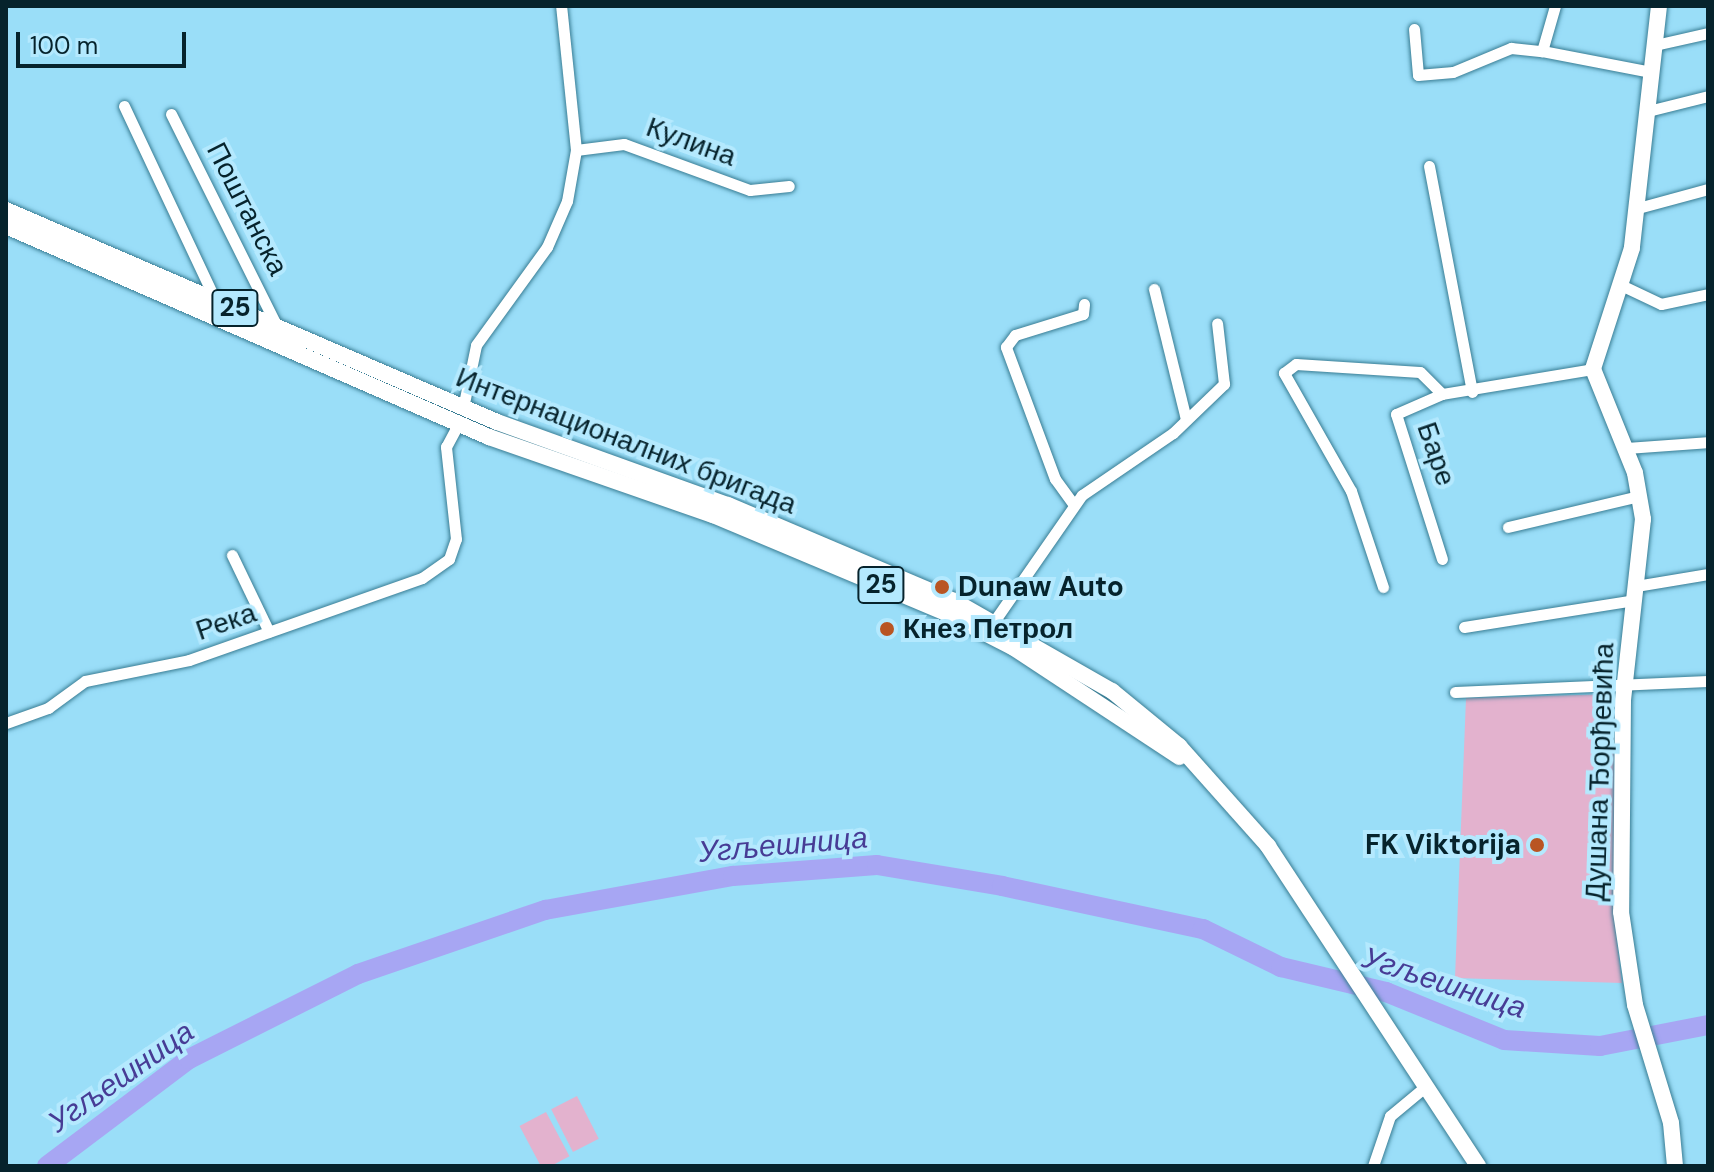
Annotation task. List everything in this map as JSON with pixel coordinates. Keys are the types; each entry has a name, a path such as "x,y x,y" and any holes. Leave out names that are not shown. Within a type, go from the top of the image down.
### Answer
{"main road":[{"path":"1593,369 1602,326 1623,286 1638,208 1659,6"},
{"name":"Интернационалних бригада","path":"6,210 277,327 460,416 728,505 995,620 1112,691 1197,769 1268,846 1478,1166"},
{"name":"Интернационалних бригада","path":"6,226 460,416 713,515 946,613 1014,648 1197,769"},
{"name":"Душана Ђорђевића","path":"1593,369 1625,448 1639,496 1635,593 1624,687 1621,912 1635,1005 1675,1166"}],"street":[{"path":"460,416 476,345 547,247 567,201 576,150 561,6"},
{"path":"1542,51 1555,6"},
{"path":"1414,29 1414,65 1418,75 1433,77 1488,53 1542,51 1651,72"},
{"path":"1655,45 1708,33"},
{"path":"1648,111 1708,96"},
{"path":"124,106 215,299"},
{"name":"Поштанска","path":"171,114 277,327"},
{"name":"Кулина","path":"576,150 624,144 750,190 789,186"},
{"path":"1429,166 1472,392"},
{"path":"1638,208 1708,189"},
{"path":"1623,286 1661,304 1708,294"},
{"path":"1154,289 1186,419"},
{"path":"1074,505 1055,479 1006,347 1015,335 1083,314 1084,304"},
{"path":"995,620 1074,505 1186,419 1227,377 1217,323"},
{"path":"1383,587 1351,491 1284,373 1296,364 1420,372 1442,394 1472,392 1593,369"},
{"name":"Баре","path":"1442,394 1396,414 1442,559"},
{"name":"Река","path":"6,723 48,708 85,681 165,667 408,585 454,549 446,447 460,416"},
{"path":"1625,448 1708,442"},
{"path":"1508,527 1639,496"},
{"path":"232,555 269,632"},
{"path":"1464,627 1635,593 1708,574"},
{"path":"1455,692 1708,681"},
{"path":"1373,1166 1386,1122 1426,1086"}],"shaded area":[{"name":"FK Viktorija","path":"1614,694 1614,917 1622,983 1455,978 1466,698"},
{"path":"577,1096 599,1139 573,1152 551,1109"},
{"path":"546,1112 569,1156 551,1166 541,1166 520,1126"}],"waterway":[{"name":"Угљешница","path":"47,1166 189,1059 358,974 545,910 733,876 877,865 1002,886 1203,929 1281,967 1386,992 1504,1040 1600,1046 1708,1025"}],"place":[{"name":"Dunaw Auto","path":"942,587"},
{"name":"Кнез Петрол","path":"887,629"},
{"name":"FK Viktorija","path":"1537,845"}]}
